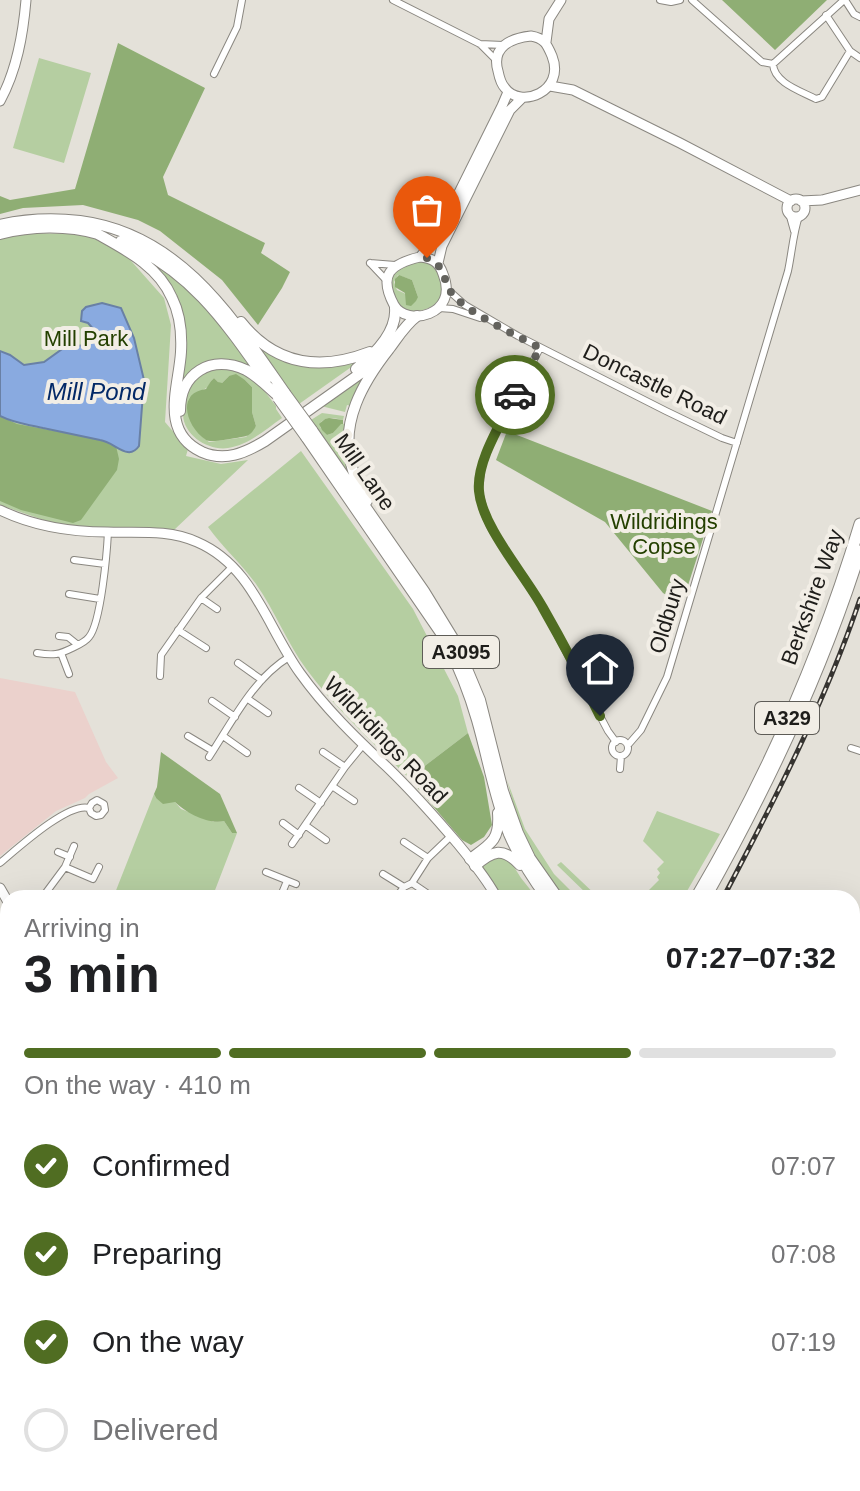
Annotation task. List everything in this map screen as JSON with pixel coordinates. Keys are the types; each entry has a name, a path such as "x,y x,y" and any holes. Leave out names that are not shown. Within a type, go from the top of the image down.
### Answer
{"highway":[{"name":"Berkshire Way","path":"700,890 795,701 834,602 859,527"},
{"name":"Berkshire Way","path":"709,890 752,813 792,729 830,637 860,551"}],"main road":[{"name":"Mill Lane","path":"0,225 38,219 87,222 126,232 170,256 218,301 280,395"},
{"name":"Mill Lane","path":"0,234 44,228 68,229 118,239 147,253 180,276 220,317 379,526 437,610 457,645 480,700 513,821 530,858 552,890"},
{"name":"A3095","path":"94,232 149,266 173,299 181,345 174,399 175,420 185,438 202,452 214,456 226,457 247,451 265,441 377,356 417,316"},
{"name":"A3095","path":"170,256 189,268 247,329 280,354 322,364 377,356"},
{"name":"A3095","path":"379,526 355,477 348,438 353,409 393,327 395,308"},
{"name":"A3095","path":"280,395 248,371 231,365 212,365 188,382 181,401 181,416 188,432 200,444 226,450 238,448 377,356"},
{"name":"Mill Lane","path":"309,434 445,639 471,703 510,835 541,890"},
{"path":"473,862 498,831 495,791"},
{"path":"473,862 502,853 515,860 533,878"}],"street":[{"path":"0,101 17,58 26,0"},
{"path":"214,74 237,27 242,0"},
{"path":"393,0 480,44 496,61"},
{"path":"480,44 503,45 531,36 549,19 561,0"},
{"path":"660,0 680,0"},
{"path":"692,0 762,62 773,64 843,1 860,17"},
{"path":"826,15 850,51 860,58"},
{"path":"549,19 546,42 556,71 573,90"},
{"path":"531,36 546,42"},
{"path":"503,45 496,61 503,85 508,92 522,98"},
{"path":"773,64 776,76 816,99 822,97 850,51"},
{"path":"438,263 442,246 510,110 522,98 550,86 556,71"},
{"path":"550,86 573,90 706,156 795,208 860,190"},
{"path":"420,257 436,239 508,92"},
{"name":"Doncastle Road","path":"447,289 457,300 540,348 737,443 788,271 795,208"},
{"path":"420,257 438,263 447,289 445,301 439,308 417,316 406,315 395,308 387,281 370,263 395,265 420,257"},
{"path":"387,281 389,271 395,265"},
{"name":"Doncastle Road","path":"439,308 491,321"},
{"path":"540,348 490,444 481,471 480,497 491,528 542,606 616,742"},
{"name":"Oldbury","path":"628,745 641,730 667,677 737,443"},
{"name":"Wildridings Road","path":"0,510 58,529 165,533 186,538 211,549 233,566 253,590 289,657 320,699 417,797 473,862 492,890"},
{"path":"37,653 61,653 78,645 95,628 108,532"},
{"path":"74,560 105,564"},
{"path":"160,676 161,655 201,598 233,566"},
{"path":"69,594 100,599"},
{"path":"201,598 217,609"},
{"path":"178,630 206,648"},
{"path":"59,636 68,637 78,645"},
{"path":"61,653 69,674"},
{"path":"188,736 211,754 262,680 277,664 289,657"},
{"path":"238,663 262,680"},
{"path":"248,699 268,713"},
{"path":"212,701 235,717"},
{"path":"223,736 247,753"},
{"path":"616,742 623,741 628,745 627,752 621,756"},
{"path":"616,742 613,751 621,756"},
{"path":"292,844 363,745"},
{"path":"851,748 860,751"},
{"path":"323,752 345,767"},
{"path":"620,769 621,756"},
{"path":"332,786 354,801"},
{"path":"299,788 321,803"},
{"path":"0,863 53,821 84,806 89,808"},
{"path":"283,823 299,835"},
{"path":"305,825 326,840"},
{"path":"402,890 412,883 428,858 451,836"},
{"path":"404,842 428,858"},
{"path":"48,890 65,867 74,846"},
{"path":"58,852 70,857"},
{"path":"65,867 93,879 99,867"},
{"path":"266,872 296,884"},
{"path":"383,874 404,887"},
{"path":"284,890 287,881"},
{"path":"412,883 422,890"}],"shaded area":[{"path":"0,678 75,692 106,762 118,778 56,811 0,856"}],"green space":[{"path":"722,0 827,0 775,50"},
{"path":"118,43 205,88 163,177 168,195 265,243 261,253 290,272 258,325 222,280 160,231 138,220 83,205 23,208 0,214 0,196 10,200 75,189"},
{"path":"39,58 91,73 64,163 13,148"},
{"name":"Mill Park","path":"25,233 80,234 117,245 164,298 171,325 165,422 188,449 186,456 221,464 248,460 174,530 58,525 0,505 0,239"},
{"path":"147,257 178,279 204,304 248,364 211,363 184,383 178,399 178,416 185,432 197,445 214,452 236,450 261,439 251,447 233,454 215,454 198,448 184,435 177,418 176,401 184,351 184,325 171,287"},
{"path":"417,261 433,263 444,295 426,309 404,311 395,296 392,278 398,268","holes":["398,275 412,280 418,297 397,290 394,282"]},
{"path":"399,275 412,280 418,297 411,306 406,305 405,293 395,287 395,279"},
{"path":"248,333 292,361 364,358 299,404"},
{"path":"215,368 243,371 259,384 282,418 236,446 213,447 199,440 184,423 188,390 200,375","holes":["229,376 245,380 252,387 252,412 256,426 246,437 209,442 192,423 188,411 189,398 208,387 214,378 219,383"]},
{"path":"236,374 252,387 252,412 256,426 246,436 206,440 189,420 187,404 190,397 206,389 214,378 222,383"},
{"path":"365,374 351,406 347,405 345,412 321,406"},
{"path":"322,413 344,416 343,420 325,419 320,427 327,435 341,423 347,425 362,494 311,420"},
{"path":"0,416 17,424 109,441 116,446 119,459 117,470 81,520 73,523 21,510 0,501"},
{"path":"329,418 343,420 343,424 327,435 319,424"},
{"name":"Wildridings Copse","path":"507,431 712,511 682,604 663,593 605,522 496,460"},
{"path":"301,451 413,609 458,696 468,733 409,778 318,684 300,660 256,584 208,527"},
{"path":"468,733 484,777 492,825 484,837 471,845 462,840 409,778"},
{"path":"161,752 220,794 237,833 232,833 224,821 205,820 175,802 163,804 156,798 154,794"},
{"path":"507,780 525,829 554,874 570,890 556,890 521,834"},
{"path":"154,794 156,798 175,802 181,809 214,822 224,821 232,833 237,833 215,890 116,890"},
{"path":"657,811 720,834 688,890 649,890 659,880 657,869 664,862 643,841"},
{"path":"495,855 509,859 531,890 495,890 481,865"},
{"path":"561,862 591,890 583,890 557,865"}],"water":[{"name":"Mill Pond","path":"102,303 121,308 134,338 144,380 139,446 126,452 106,441 22,424 0,416 0,351 24,365 44,362 65,347 86,345 95,331 88,323 81,321 82,311"}],"railway":[{"path":"727,890 815,714 860,599"}],"way so far":[{"path":"427,258 440,265 447,289 457,300 540,348 515,395"}],"route":[{"path":"515,395 482,466 479,486 481,502 491,528 542,606 600,716"}]}
